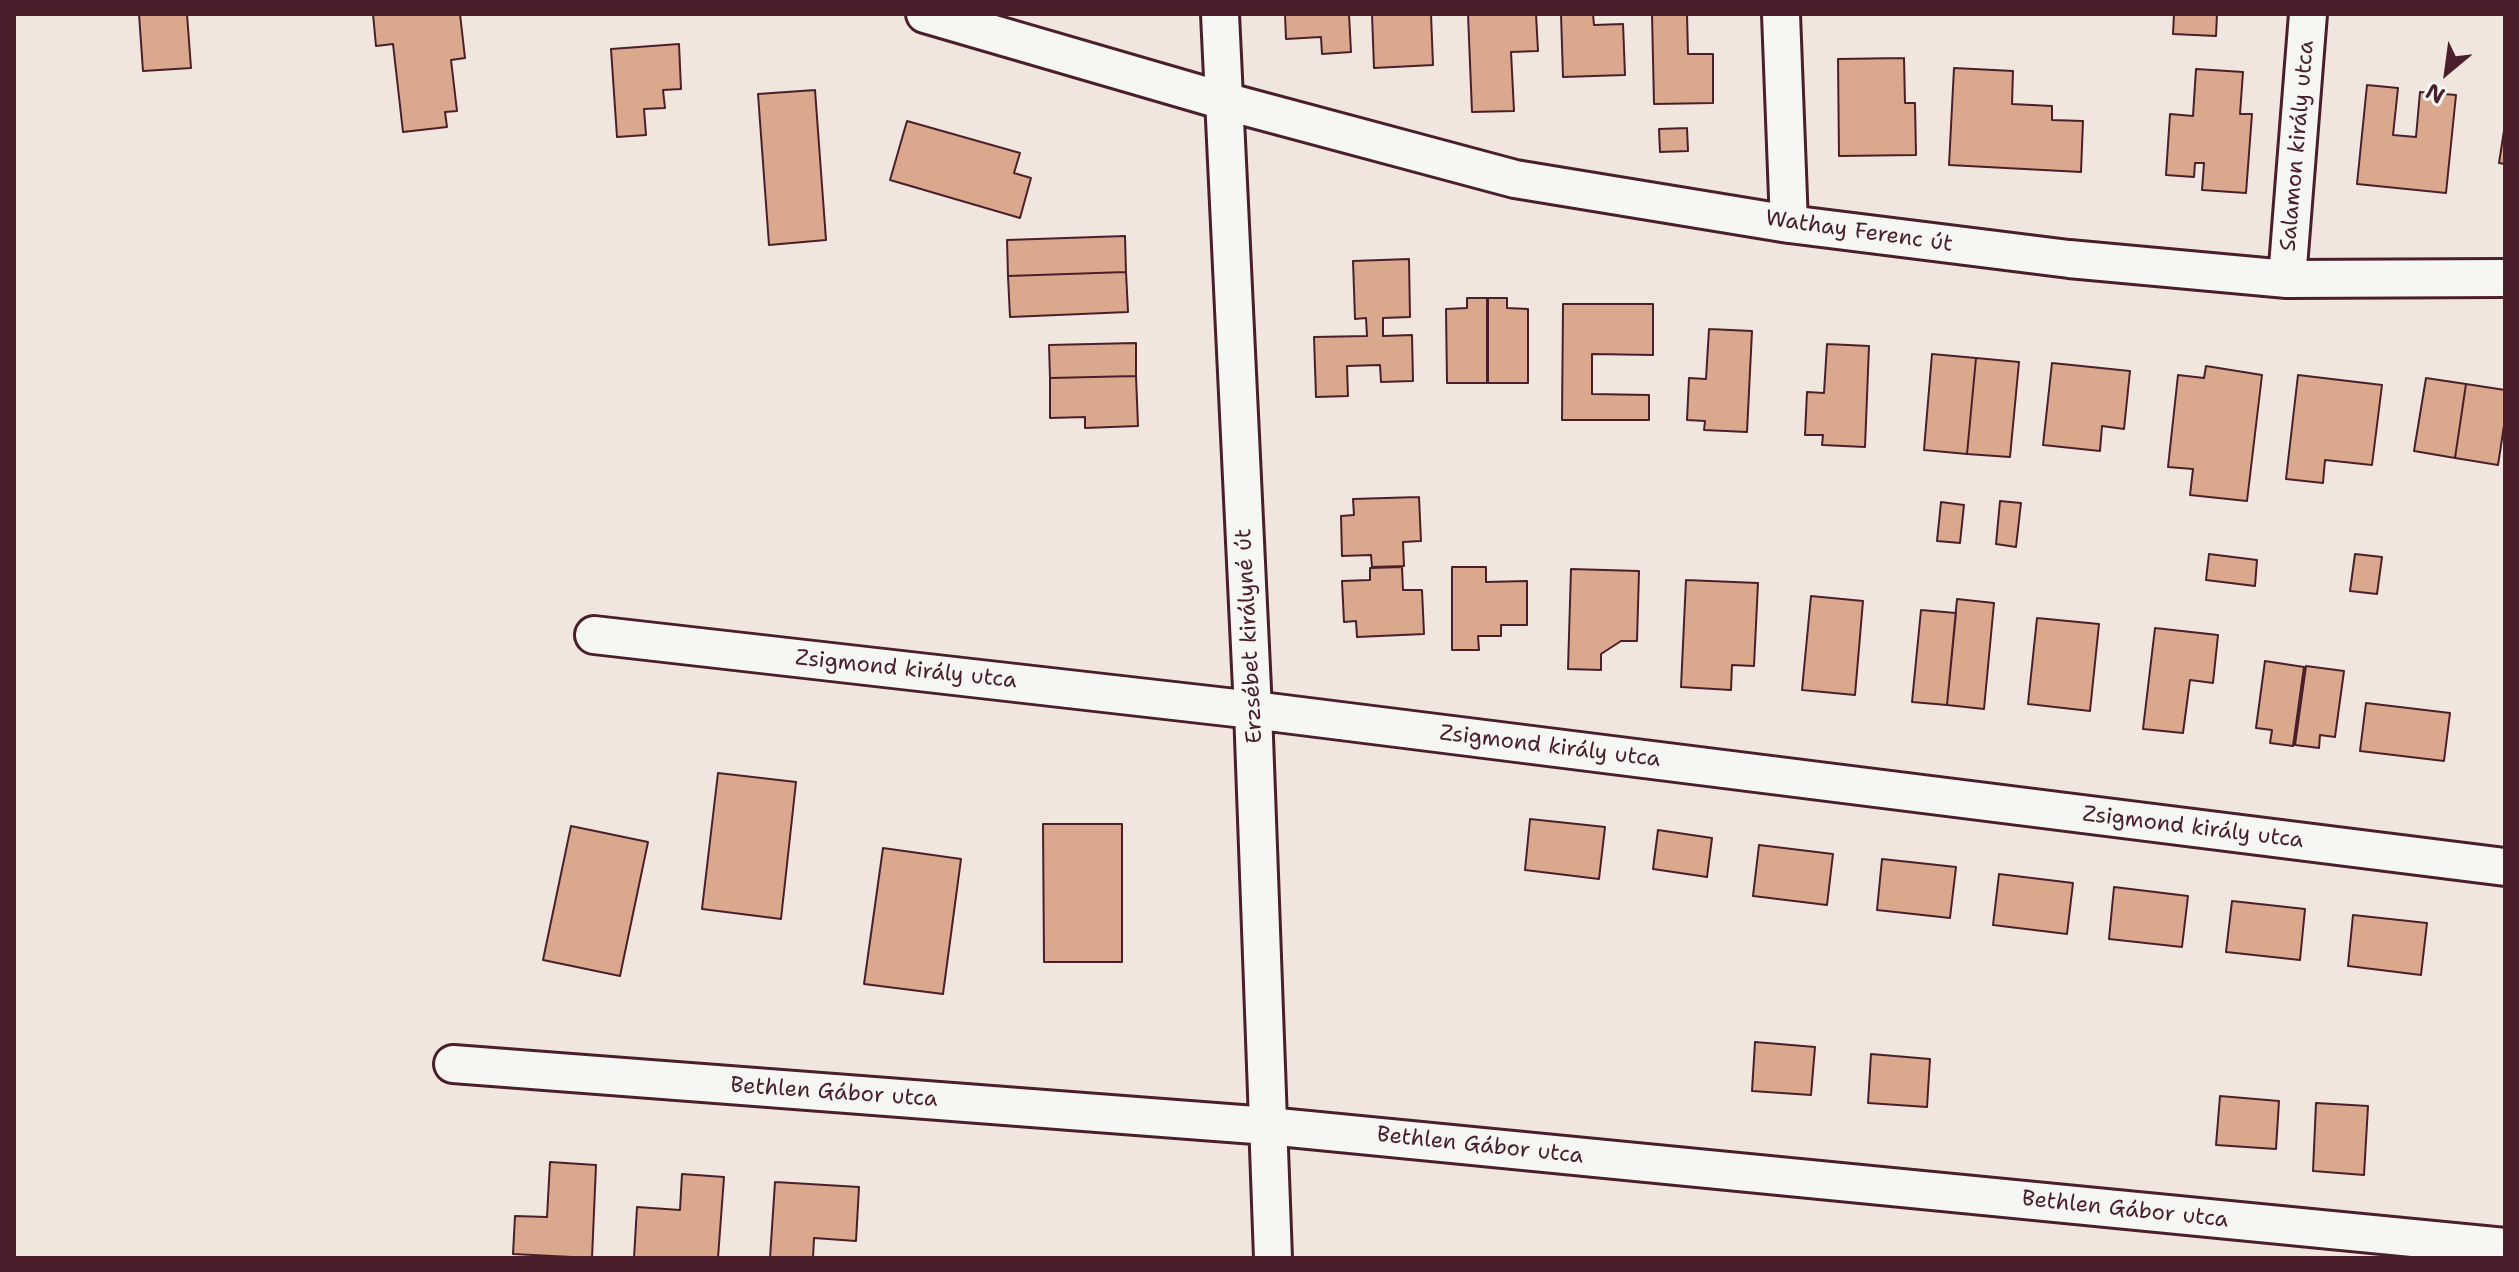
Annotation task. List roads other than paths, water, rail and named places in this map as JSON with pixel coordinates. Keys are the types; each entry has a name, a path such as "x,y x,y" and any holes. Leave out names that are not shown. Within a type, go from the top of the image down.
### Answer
{"street":[{"name":"Wathay Ferenc út","path":"925,14 1224,101 1515,179 1789,224 2069,259 2287,279 2505,278"},
{"name":"Erzsébet királyné út","path":"1220,14 1253,710 1273,1258"},
{"path":"1781,14 1789,224"},
{"name":"Salamon király utca","path":"2287,279 2308,14"},
{"name":"Zsigmond király utca","path":"594,635 1253,710 2505,867"},
{"name":"Bethlen Gábor utca","path":"453,1064 1268,1126 2505,1247"}]}
